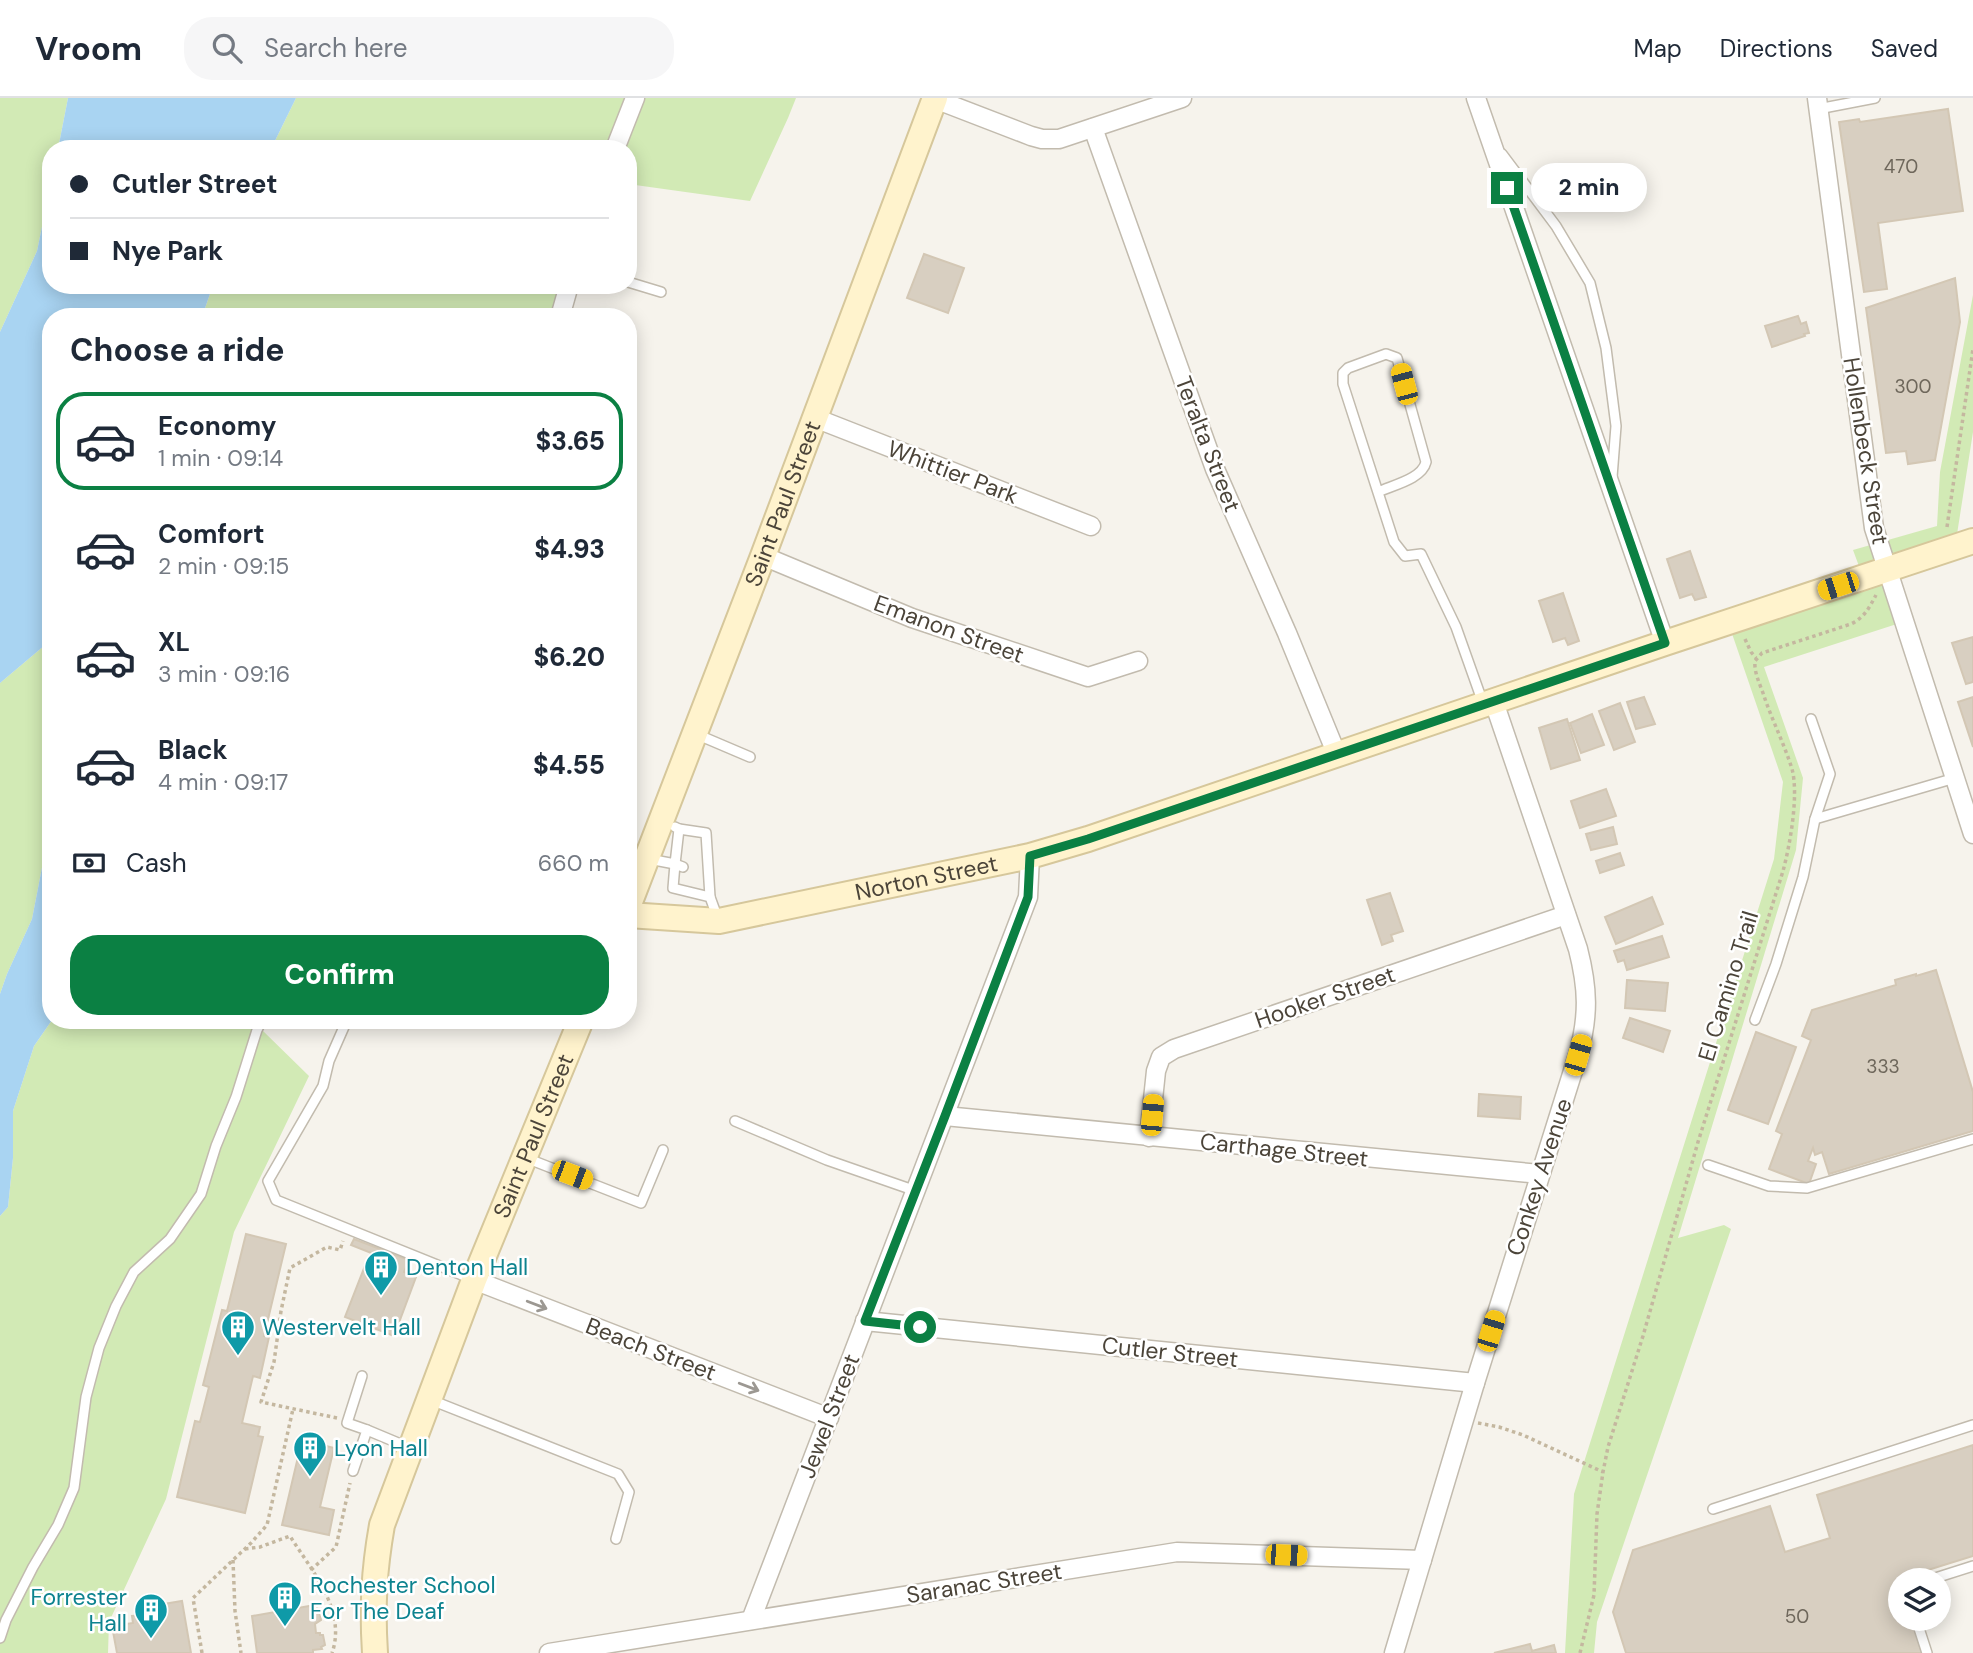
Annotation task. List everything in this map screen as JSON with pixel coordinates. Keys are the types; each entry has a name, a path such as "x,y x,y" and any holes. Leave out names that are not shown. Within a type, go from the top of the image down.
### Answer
{"main road":[{"name":"Saint Paul Street","path":"637,883 646,859 675,832 694,734 935,99"},
{"name":"Norton Street","path":"637,916 719,921 1030,856 1088,839 1973,541"},
{"name":"Saint Paul Street","path":"375,1653 372,1603 375,1562 382,1525 474,1280 578,1029"}],"street":[{"path":"619,140 635,98"},
{"path":"935,99 1042,139 1059,139 1182,98"},
{"path":"1476,98 1665,643"},
{"name":"Hollenbeck Street","path":"1818,104 1878,573 1955,778 1973,834"},
{"name":"Teralta Street","path":"1093,128 1215,469 1337,755"},
{"name":"Whittier Park","path":"815,418 1091,526"},
{"name":"Emanon Street","path":"763,555 912,618 1088,677 1138,661"},
{"name":"Conkey Avenue","path":"1394,1653 1580,1047 1587,1012 1583,967 1489,703"},
{"name":"Jewel Street","path":"751,1620 1028,897 1030,856"},
{"name":"Hooker Street","path":"1149,1137 1156,1071 1161,1057 1174,1049 1566,915"},
{"name":"Carthage Street","path":"945,1116 1539,1174"},
{"name":"Beach Street","path":"474,1280 829,1418"},
{"name":"Cutler Street","path":"865,1321 1475,1383"},
{"name":"Saranac Street","path":"549,1653 1177,1552 1422,1560"}],"lane":[{"path":"1818,104 1875,98"},
{"path":"1490,138 1556,226 1590,283 1605,348 1616,426 1611,486"},
{"path":"637,285 661,292"},
{"path":"1378,492 1416,476 1426,462 1397,358 1386,354 1348,368 1343,373 1343,384 1378,492 1395,542 1405,556 1421,554 1489,703"},
{"path":"1755,1020 1803,877 1815,819 1830,775 1811,719"},
{"path":"694,734 750,757"},
{"path":"1815,819 1955,778"},
{"path":"710,897 673,888 679,866 675,832 706,833 706,875 710,897 719,921"},
{"path":"646,859 679,866"},
{"path":"0,1638 6,1620 58,1525 74,1488 86,1397 99,1348 116,1306 134,1272 170,1239 201,1194 258,1029"},
{"path":"343,1029 329,1061 323,1086 268,1181 276,1200 474,1280"},
{"path":"734,1121 827,1160 916,1191"},
{"path":"1708,1165 1769,1186 1807,1188 1973,1139"},
{"path":"525,1157 641,1203 663,1150"},
{"path":"362,1376 347,1423 410,1448"},
{"path":"429,1399 618,1474 629,1492 616,1539"},
{"path":"1713,1509 1973,1425"},
{"path":"353,1471 367,1430"},
{"path":"1951,1573 1973,1566"},
{"path":"1920,1631 1927,1653"}],"path":[{"path":"1946,532 1973,349"},
{"name":"El Camino Trail","path":"1580,1653 1594,1595 1596,1523 1608,1447 1788,848 1794,777 1771,719 1755,671 1755,661 1762,653 1860,619 1867,613 1876,594 1878,573"},
{"path":"347,1229 340,1250 327,1247 290,1268 274,1362 261,1402 348,1420"},
{"path":"202,1653 193,1598 267,1525 293,1409"},
{"path":"1464,1420 1524,1435 1603,1472"},
{"path":"311,1570 336,1547 353,1471"},
{"path":"245,1549 260,1547 290,1536 329,1598 337,1640 332,1653"},
{"path":"233,1560 235,1611 241,1653"}],"green space":[{"path":"0,98 68,98 60,140 42,140 42,227 37,251 0,332"},
{"path":"296,98 796,98 750,201 637,185 637,140 275,140"},
{"path":"210,294 558,294 553,308 205,308"},
{"path":"1973,295 1973,432 1955,547 1887,570 1903,622 1764,667 1803,778 1796,850 1678,1238 1724,1225 1731,1229 1597,1622 1594,1653 1565,1653 1574,1494 1774,859 1783,782 1728,622 1863,577 1853,550 1937,526 1940,472"},
{"path":"42,648 42,867 32,919 0,994 0,683"},
{"path":"46,1029 262,1029 309,1076 234,1232 166,1499 109,1622 108,1653 0,1653 0,1216 8,1207 13,1158 13,1111 34,1046"}],"water":[{"path":"68,98 296,98 275,140 60,140"},
{"path":"42,227 42,294 210,294 205,308 42,308 42,648 0,683 0,332 37,251"},
{"path":"42,867 42,1029 46,1029 34,1046 13,1111 13,1158 8,1207 0,1216 0,994 32,919"}],"building":[{"path":"1948,109 1963,211 1878,223 1887,289 1864,292 1839,122 1859,119 1860,122"},
{"path":"924,254 964,268 948,313 907,298"},
{"path":"1955,278 1960,322 1935,460 1908,464 1906,451 1886,453 1866,308"},
{"path":"1798,316 1801,324 1806,322 1809,333 1772,347 1765,326"},
{"path":"1690,551 1706,597 1695,600 1692,594 1680,598 1667,559"},
{"path":"1563,593 1579,641 1568,645 1565,638 1553,642 1539,601"},
{"path":"1973,637 1973,682 1966,684 1952,643"},
{"path":"1644,697 1655,724 1636,729 1627,702"},
{"path":"1973,697 1973,747 1958,702"},
{"path":"1620,703 1635,742 1614,750 1599,711"},
{"path":"1592,714 1604,745 1581,753 1570,723"},
{"path":"1567,719 1580,760 1551,769 1539,728"},
{"path":"1606,789 1616,816 1580,828 1571,801"},
{"path":"1613,827 1617,844 1591,850 1586,834"},
{"path":"1620,853 1624,865 1600,873 1596,861"},
{"path":"1390,893 1403,931 1391,935 1393,941 1382,945 1367,900"},
{"path":"1652,897 1663,924 1616,944 1605,917"},
{"path":"1662,936 1669,957 1627,970 1624,960 1618,962 1614,951"},
{"path":"1936,970 1973,1092 1973,1131 1829,1174 1822,1152 1815,1155 1813,1148 1808,1161 1816,1164 1809,1184 1769,1169 1782,1134 1776,1131 1811,1040 1802,1036 1812,1010 1896,985 1895,980"},
{"path":"1627,980 1668,983 1665,1011 1625,1008"},
{"path":"1630,1018 1670,1031 1663,1052 1623,1038"},
{"path":"1756,1032 1796,1047 1768,1124 1728,1110"},
{"path":"1479,1094 1521,1097 1520,1119 1478,1116"},
{"name":"Westervelt Hall","path":"246,1234 286,1244 264,1336 269,1337 260,1378 253,1376 242,1423 260,1427 258,1436 263,1437 245,1513 177,1497 195,1421 200,1422 209,1387 203,1385 222,1310 227,1311"},
{"name":"Denton Hall","path":"354,1239 409,1260 404,1272 416,1277 394,1336 345,1317 368,1258 392,1267 394,1262 351,1245"},
{"name":"Lyon Hall","path":"302,1440 334,1448 320,1507 334,1510 329,1535 282,1525"},
{"path":"1973,1445 1973,1556 1934,1568 1888,1568 1888,1631 1915,1631 1922,1653 1626,1653 1613,1612 1633,1550 1770,1506 1785,1552 1830,1538 1817,1495"},
{"name":"Forrester Hall","path":"182,1601 191,1653 117,1653 112,1626 133,1623 132,1616 147,1615 146,1610 157,1608 157,1605"},
{"name":"Rochester School For The Deaf","path":"309,1606 319,1610 321,1620 315,1624 316,1633 323,1635 325,1645 322,1649 313,1650 313,1653 257,1653 252,1616"},
{"path":"1530,1644 1532,1651 1554,1645 1556,1653 1494,1653"}],"place":[{"name":"Denton Hall","path":"381,1297"},
{"name":"Westervelt Hall","path":"238,1357"},
{"name":"Lyon Hall","path":"310,1478"},
{"name":"Rochester School For The Deaf","path":"285,1628"},
{"name":"Forrester Hall","path":"151,1640"}],"route":[{"path":"920,1327 865,1321 1028,897 1030,856 1088,839 1665,643 1507,188"}]}
